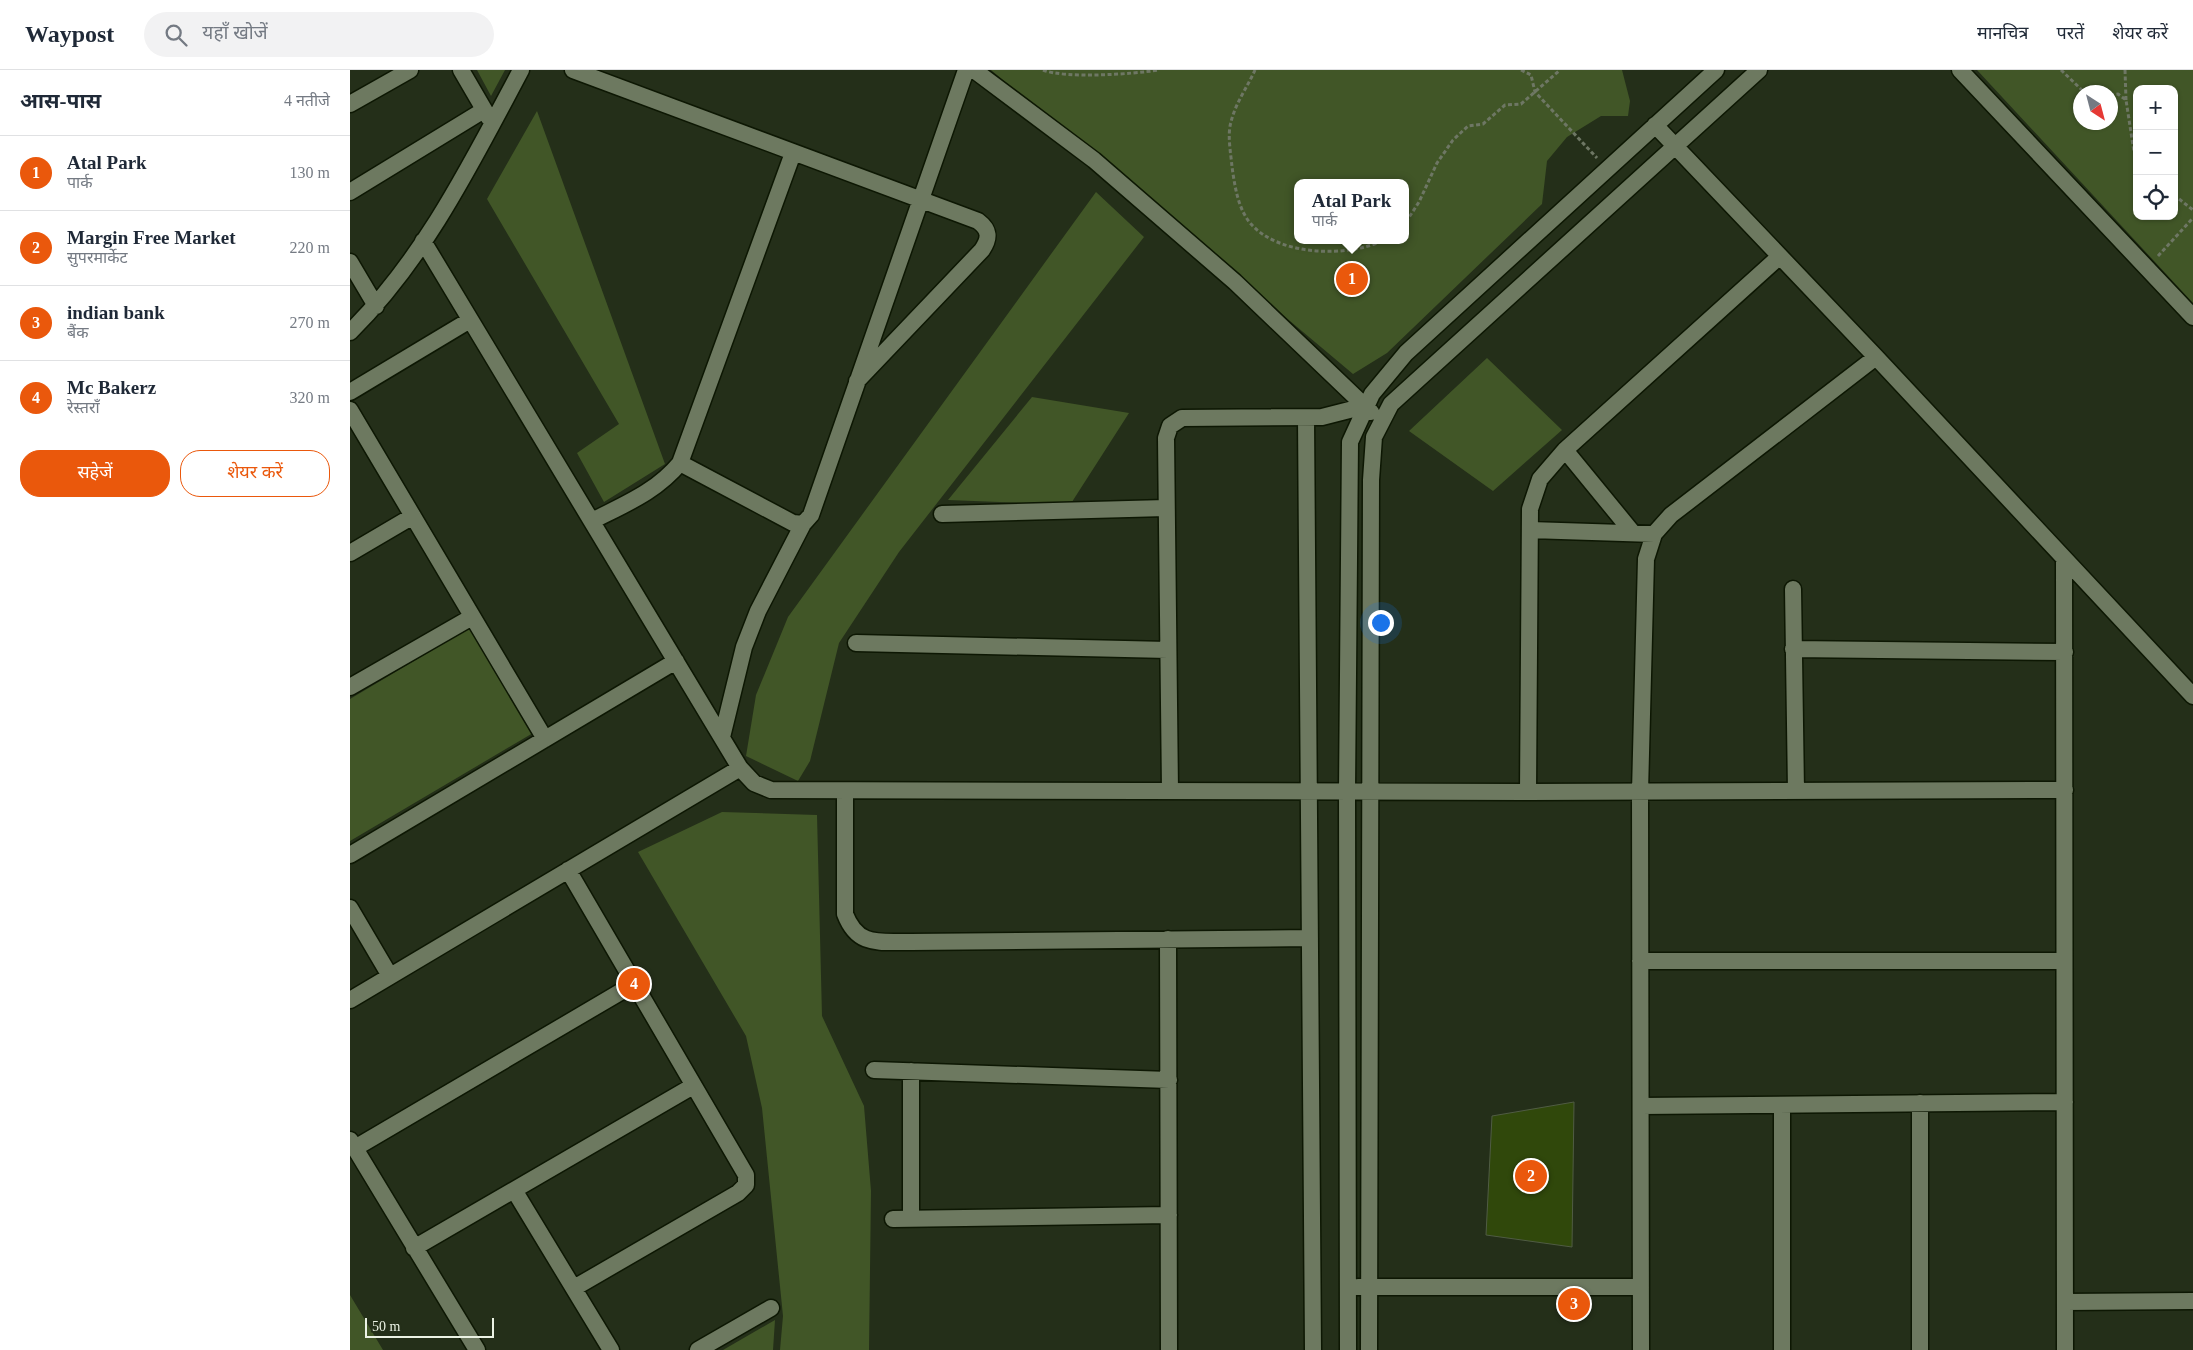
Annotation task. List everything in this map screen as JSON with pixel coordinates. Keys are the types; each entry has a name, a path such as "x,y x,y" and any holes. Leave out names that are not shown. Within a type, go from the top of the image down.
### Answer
{"street":[{"path":"350,104 410,70"},
{"path":"461,70 488,117"},
{"path":"350,332 376,306 401,275 467,172 488,117 521,70"},
{"path":"573,70 920,201 978,221 985,226 989,234 982,250 857,382"},
{"path":"722,737 744,647 762,603 803,524 811,515 966,70"},
{"path":"974,70 1094,160 1235,282 1382,421"},
{"path":"1348,1350 1347,791 1350,442 1364,406 1406,353 1716,70"},
{"path":"1369,1350 1371,480 1374,437 1391,404 1758,70"},
{"path":"1960,70 2193,317"},
{"path":"350,192 488,117"},
{"path":"1655,126 1876,357 2193,696"},
{"path":"592,521 651,490 667,479 680,464 793,153"},
{"path":"423,241 740,768 754,783 771,790 1528,792 2064,790"},
{"path":"1528,792 1530,509 1540,479 1565,450 1779,257"},
{"path":"350,262 376,306"},
{"path":"350,392 470,320"},
{"path":"1641,1350 1640,792 1646,559 1654,534 1671,515 1876,357"},
{"path":"1170,791 1166,438 1170,426 1182,418 1322,417 1364,406"},
{"path":"350,410 545,739"},
{"path":"1306,418 1311,791 1310,938 1314,1350"},
{"path":"1565,450 1633,534"},
{"path":"680,464 793,524 803,524"},
{"path":"942,514 1166,508"},
{"path":"350,553 413,516"},
{"path":"1530,530 1654,534"},
{"path":"2064,559 2065,1350"},
{"path":"1794,589 1793,649 1796,791"},
{"path":"350,687 472,616"},
{"path":"856,643 1168,650"},
{"path":"1793,649 2065,652"},
{"path":"350,855 676,661"},
{"path":"350,1000 740,768"},
{"path":"845,791 845,914 850,928 861,938 874,941 911,942 1310,938"},
{"path":"568,870 746,1175 746,1185 738,1194 574,1288"},
{"path":"350,908 390,976"},
{"path":"1348,936 1370,936"},
{"path":"1168,939 1169,1350"},
{"path":"1640,961 2064,961"},
{"path":"477,1350 352,1144 634,984"},
{"path":"874,1070 1168,1080"},
{"path":"911,1072 911,1219"},
{"path":"414,1248 693,1086"},
{"path":"1641,1106 2065,1102"},
{"path":"1782,1104 1782,1350"},
{"path":"1920,1104 1920,1350"},
{"path":"514,1190 611,1350"},
{"path":"893,1219 1169,1215"},
{"path":"1348,1287 1641,1287"},
{"path":"2065,1302 2193,1301"},
{"path":"698,1350 771,1308"}],"path":[{"path":"1043,70 1051,73 1091,74 1159,70"},
{"path":"1256,70 1230,122 1230,148 1236,196 1251,224 1274,242 1304,250 1346,251 1370,244"},
{"path":"1521,70 1531,75 1535,92 1607,169"},
{"path":"1409,217 1419,202 1437,163 1453,140 1468,126 1483,124 1505,105 1522,104 1560,70"},
{"path":"2061,70 2077,85"},
{"path":"2125,70 2126,100 2133,146"},
{"path":"2118,94 2126,100"},
{"path":"2178,198 2193,210"},
{"path":"2147,268 2193,218"}],"green space":[{"path":"477,70 505,70 491,96"},
{"path":"991,70 1622,70 1630,101 1628,116 1601,116 1567,137 1547,161 1542,204 1387,353 1353,374"},
{"path":"1977,70 2193,70 2193,303"},
{"path":"537,111 665,464 604,502 577,453 619,424 487,199"},
{"path":"1096,192 1144,237 899,552 839,643 810,761 798,781 746,756 756,695 788,617"},
{"path":"1487,358 1562,430 1493,491 1409,431"},
{"path":"1032,397 1129,413 1070,505 948,500"},
{"path":"471,627 533,733 350,841 350,699"},
{"path":"722,812 817,815 822,1016 864,1106 871,1191 869,1350 780,1350 783,1316 762,1108 746,1036 638,852"},
{"path":"350,1295 383,1350 350,1350"},
{"path":"775,1320 773,1350 723,1350"}],"building":[{"path":"1574,1102 1572,1247 1486,1235 1492,1116"}],"place":[{"name":"Atal Park","path":"1352,279"},
{"name":"Mc Bakerz","path":"634,984"},
{"name":"Margin Free Market","path":"1531,1176"},
{"name":"indian bank","path":"1574,1304"}]}
